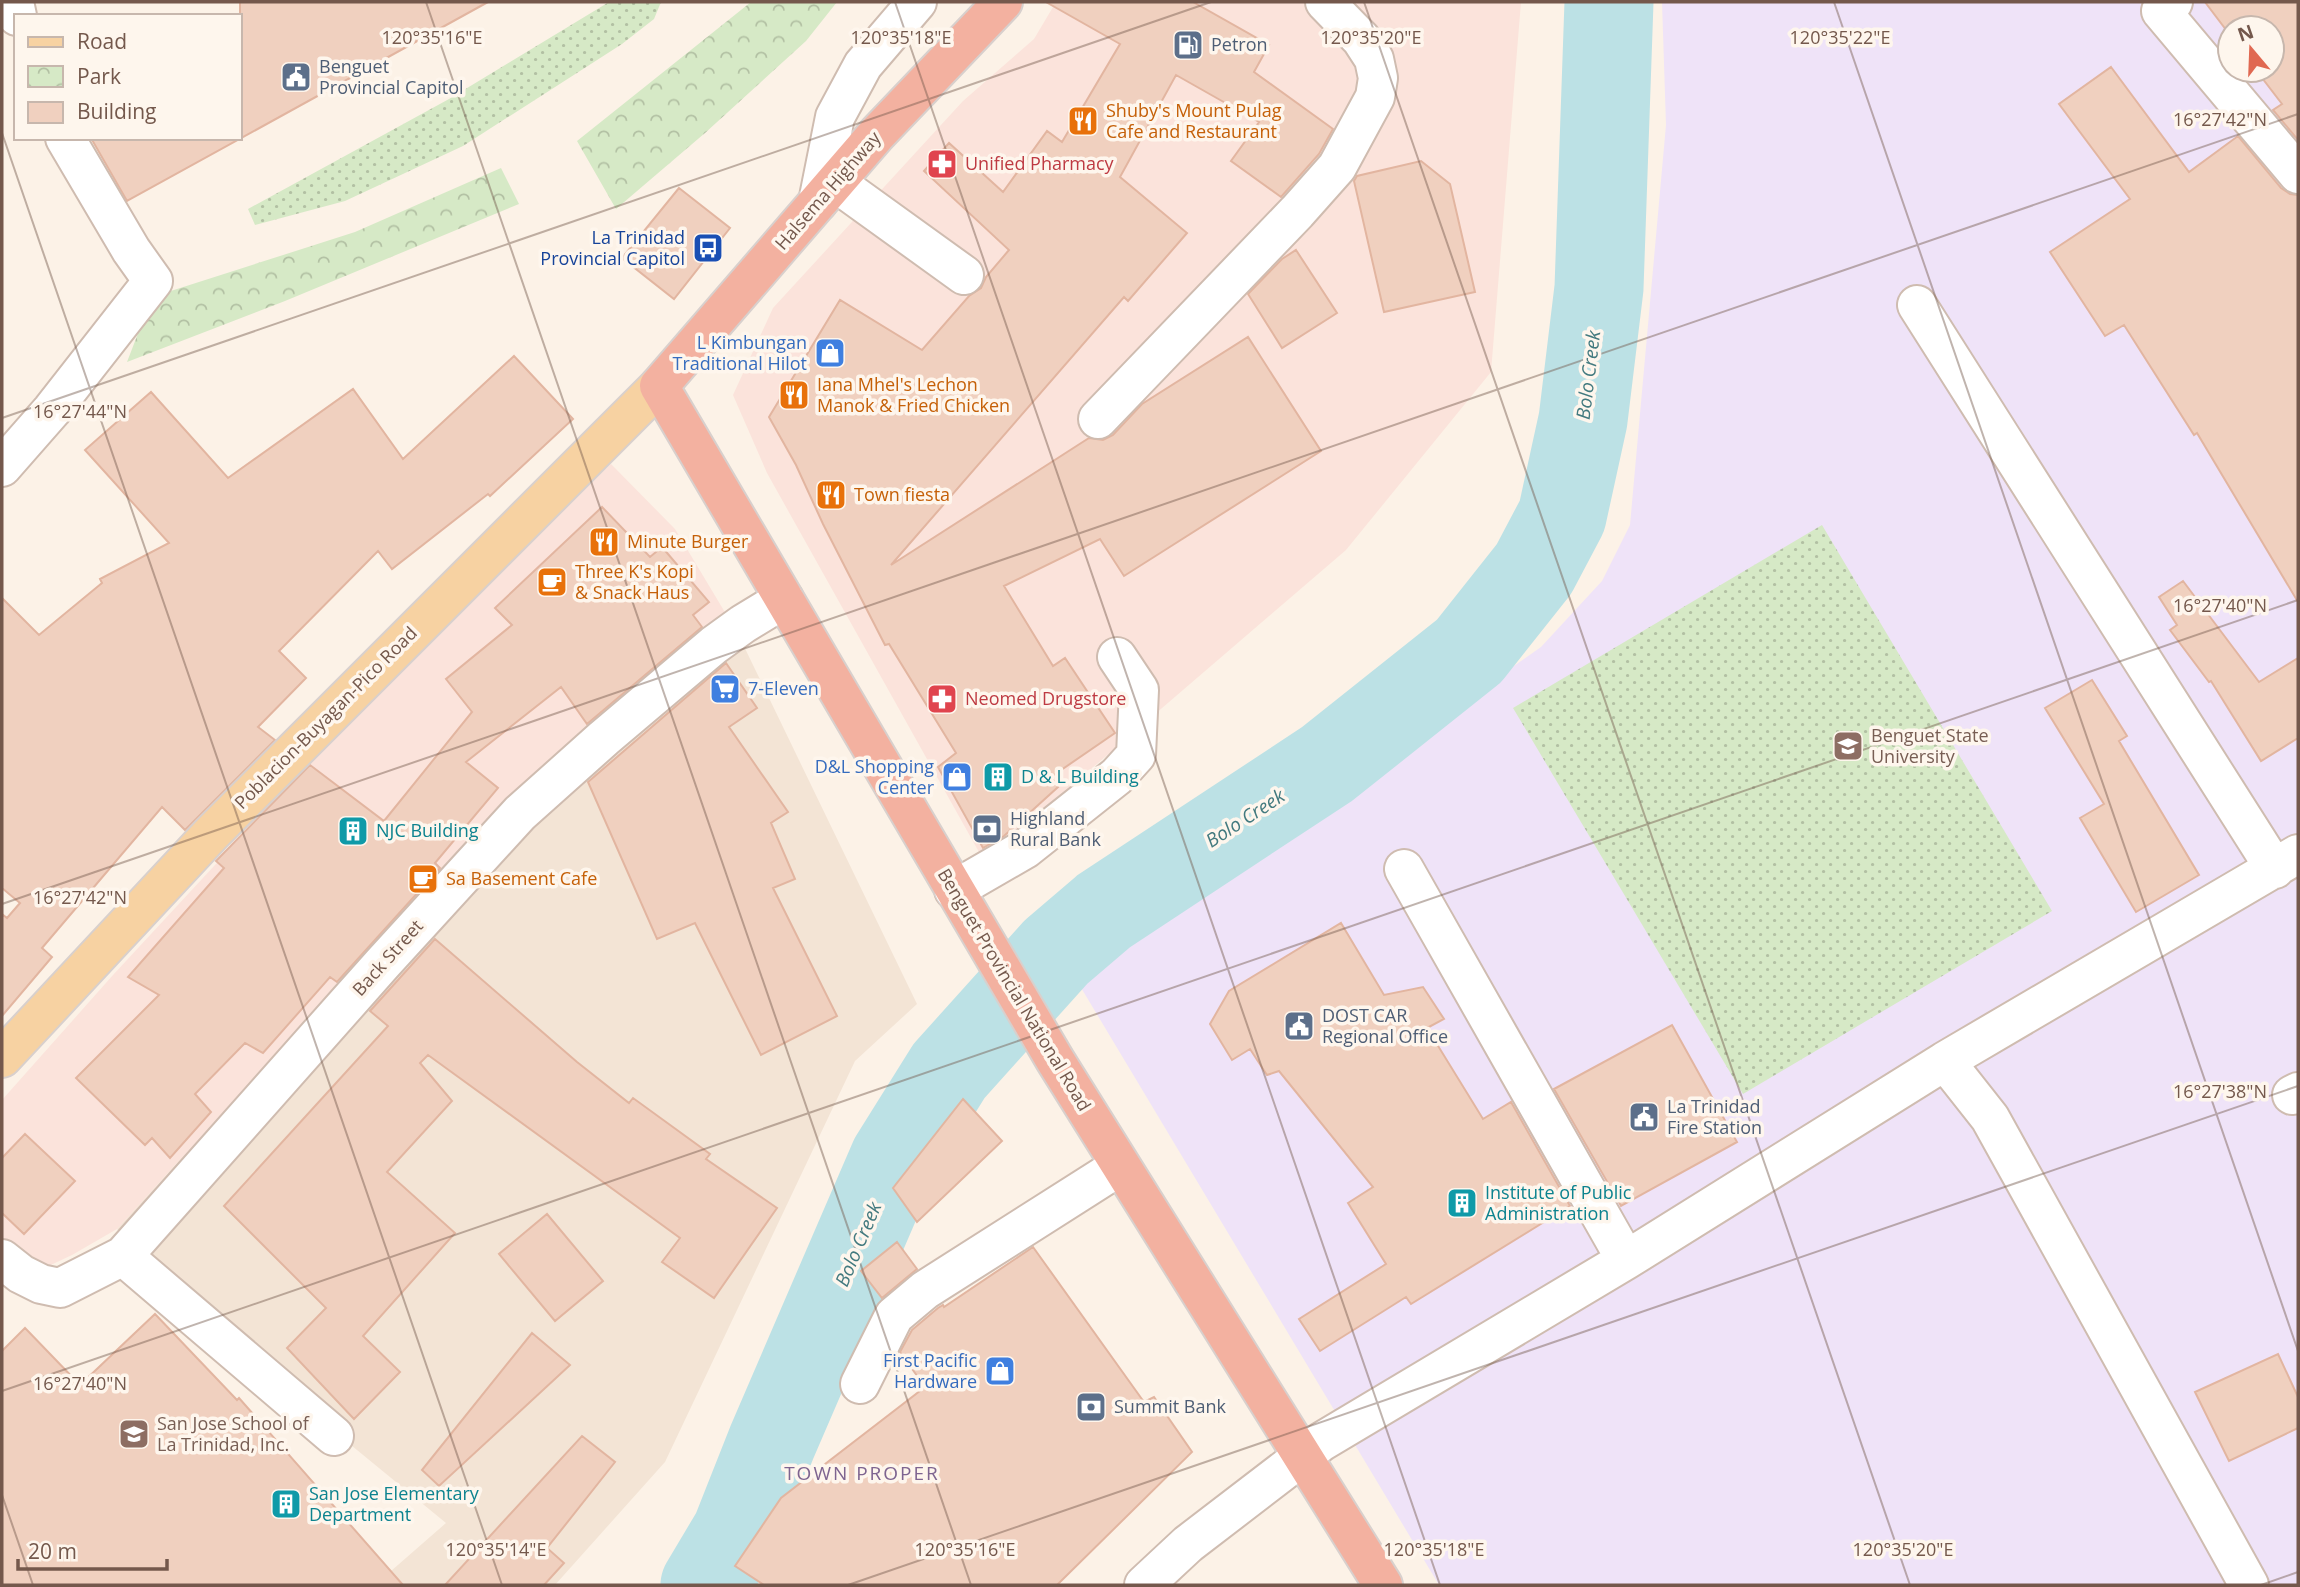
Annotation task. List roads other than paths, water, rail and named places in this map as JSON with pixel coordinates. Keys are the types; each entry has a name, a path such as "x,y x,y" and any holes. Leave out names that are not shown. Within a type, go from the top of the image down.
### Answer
{"highway":[{"name":"Halsema Highway","path":"659,386 876,135 1003,2"},
{"name":"Benguet Provincial National Road","path":"659,386 1055,1060 1383,1585"}],"main road":[{"name":"Poblacion-Buyagan-Pico Road","path":"2,1058 211,834 659,386"}],"street":[{"path":"916,2 863,65 835,117 827,192 964,275"},
{"path":"1098,419 1337,167 1375,97 1378,78 1374,60 1361,39 1325,2"},
{"path":"2173,2 2161,11 2298,174"},
{"path":"2,467 52,410 153,281 131,250 66,140"},
{"path":"1144,1585 1188,1544 1321,1442 1626,1260 1945,1061 2287,861 1917,305"},
{"name":"Back Street","path":"2,1259 22,1275 41,1284 60,1287 123,1256 520,813 715,645 743,624 785,599"},
{"path":"958,897 1025,849 1116,776 1136,755 1139,690 1117,657"},
{"path":"1404,869 1626,1260"},
{"path":"1945,1061 1990,1118 2249,1585"},
{"path":"860,1384 894,1316 915,1298 1120,1166"},
{"path":"123,1256 334,1436"}],"waterway":[{"name":"Bolo Creek","path":"705,1585 736,1533 772,1442 894,1159 949,1071 1056,952 1104,911 1327,764 1469,651 1534,569 1562,516 1583,420 1599,288 1609,2"}],"place":[{"name":"Petron","path":"1188,45"},
{"name":"Benguet Provincial Capitol","path":"296,77"},
{"name":"Shuby's Mount Pulag Cafe and Restaurant","path":"1083,121"},
{"name":"Unified Pharmacy","path":"942,164"},
{"name":"La Trinidad Provincial Capitol","path":"708,248"},
{"name":"L Kimbungan Traditional Hilot","path":"830,353"},
{"name":"Iana Mhel's Lechon Manok & Fried Chicken","path":"794,395"},
{"name":"Town fiesta","path":"831,495"},
{"name":"Minute Burger","path":"604,542"},
{"name":"Three K's Kopi & Snack Haus","path":"552,582"},
{"name":"7-Eleven","path":"725,689"},
{"name":"Neomed Drugstore","path":"942,699"},
{"name":"Benguet State University","path":"1848,746"},
{"name":"D&L Shopping Center","path":"957,777"},
{"name":"D & L Building","path":"998,777"},
{"name":"Highland Rural Bank","path":"987,829"},
{"name":"NJC Building","path":"353,831"},
{"name":"Sa Basement Cafe","path":"423,879"},
{"name":"DOST CAR Regional Office","path":"1299,1026"},
{"name":"La Trinidad Fire Station","path":"1644,1117"},
{"name":"Institute of Public Administration","path":"1462,1203"},
{"name":"First Pacific Hardware","path":"1000,1371"},
{"name":"Summit Bank","path":"1091,1407"},
{"name":"San Jose School of La Trinidad, Inc.","path":"134,1434"},
{"name":"San Jose Elementary Department","path":"286,1504"}],"district":[{"name":"TOWN PROPER","path":"862,1473"}]}
